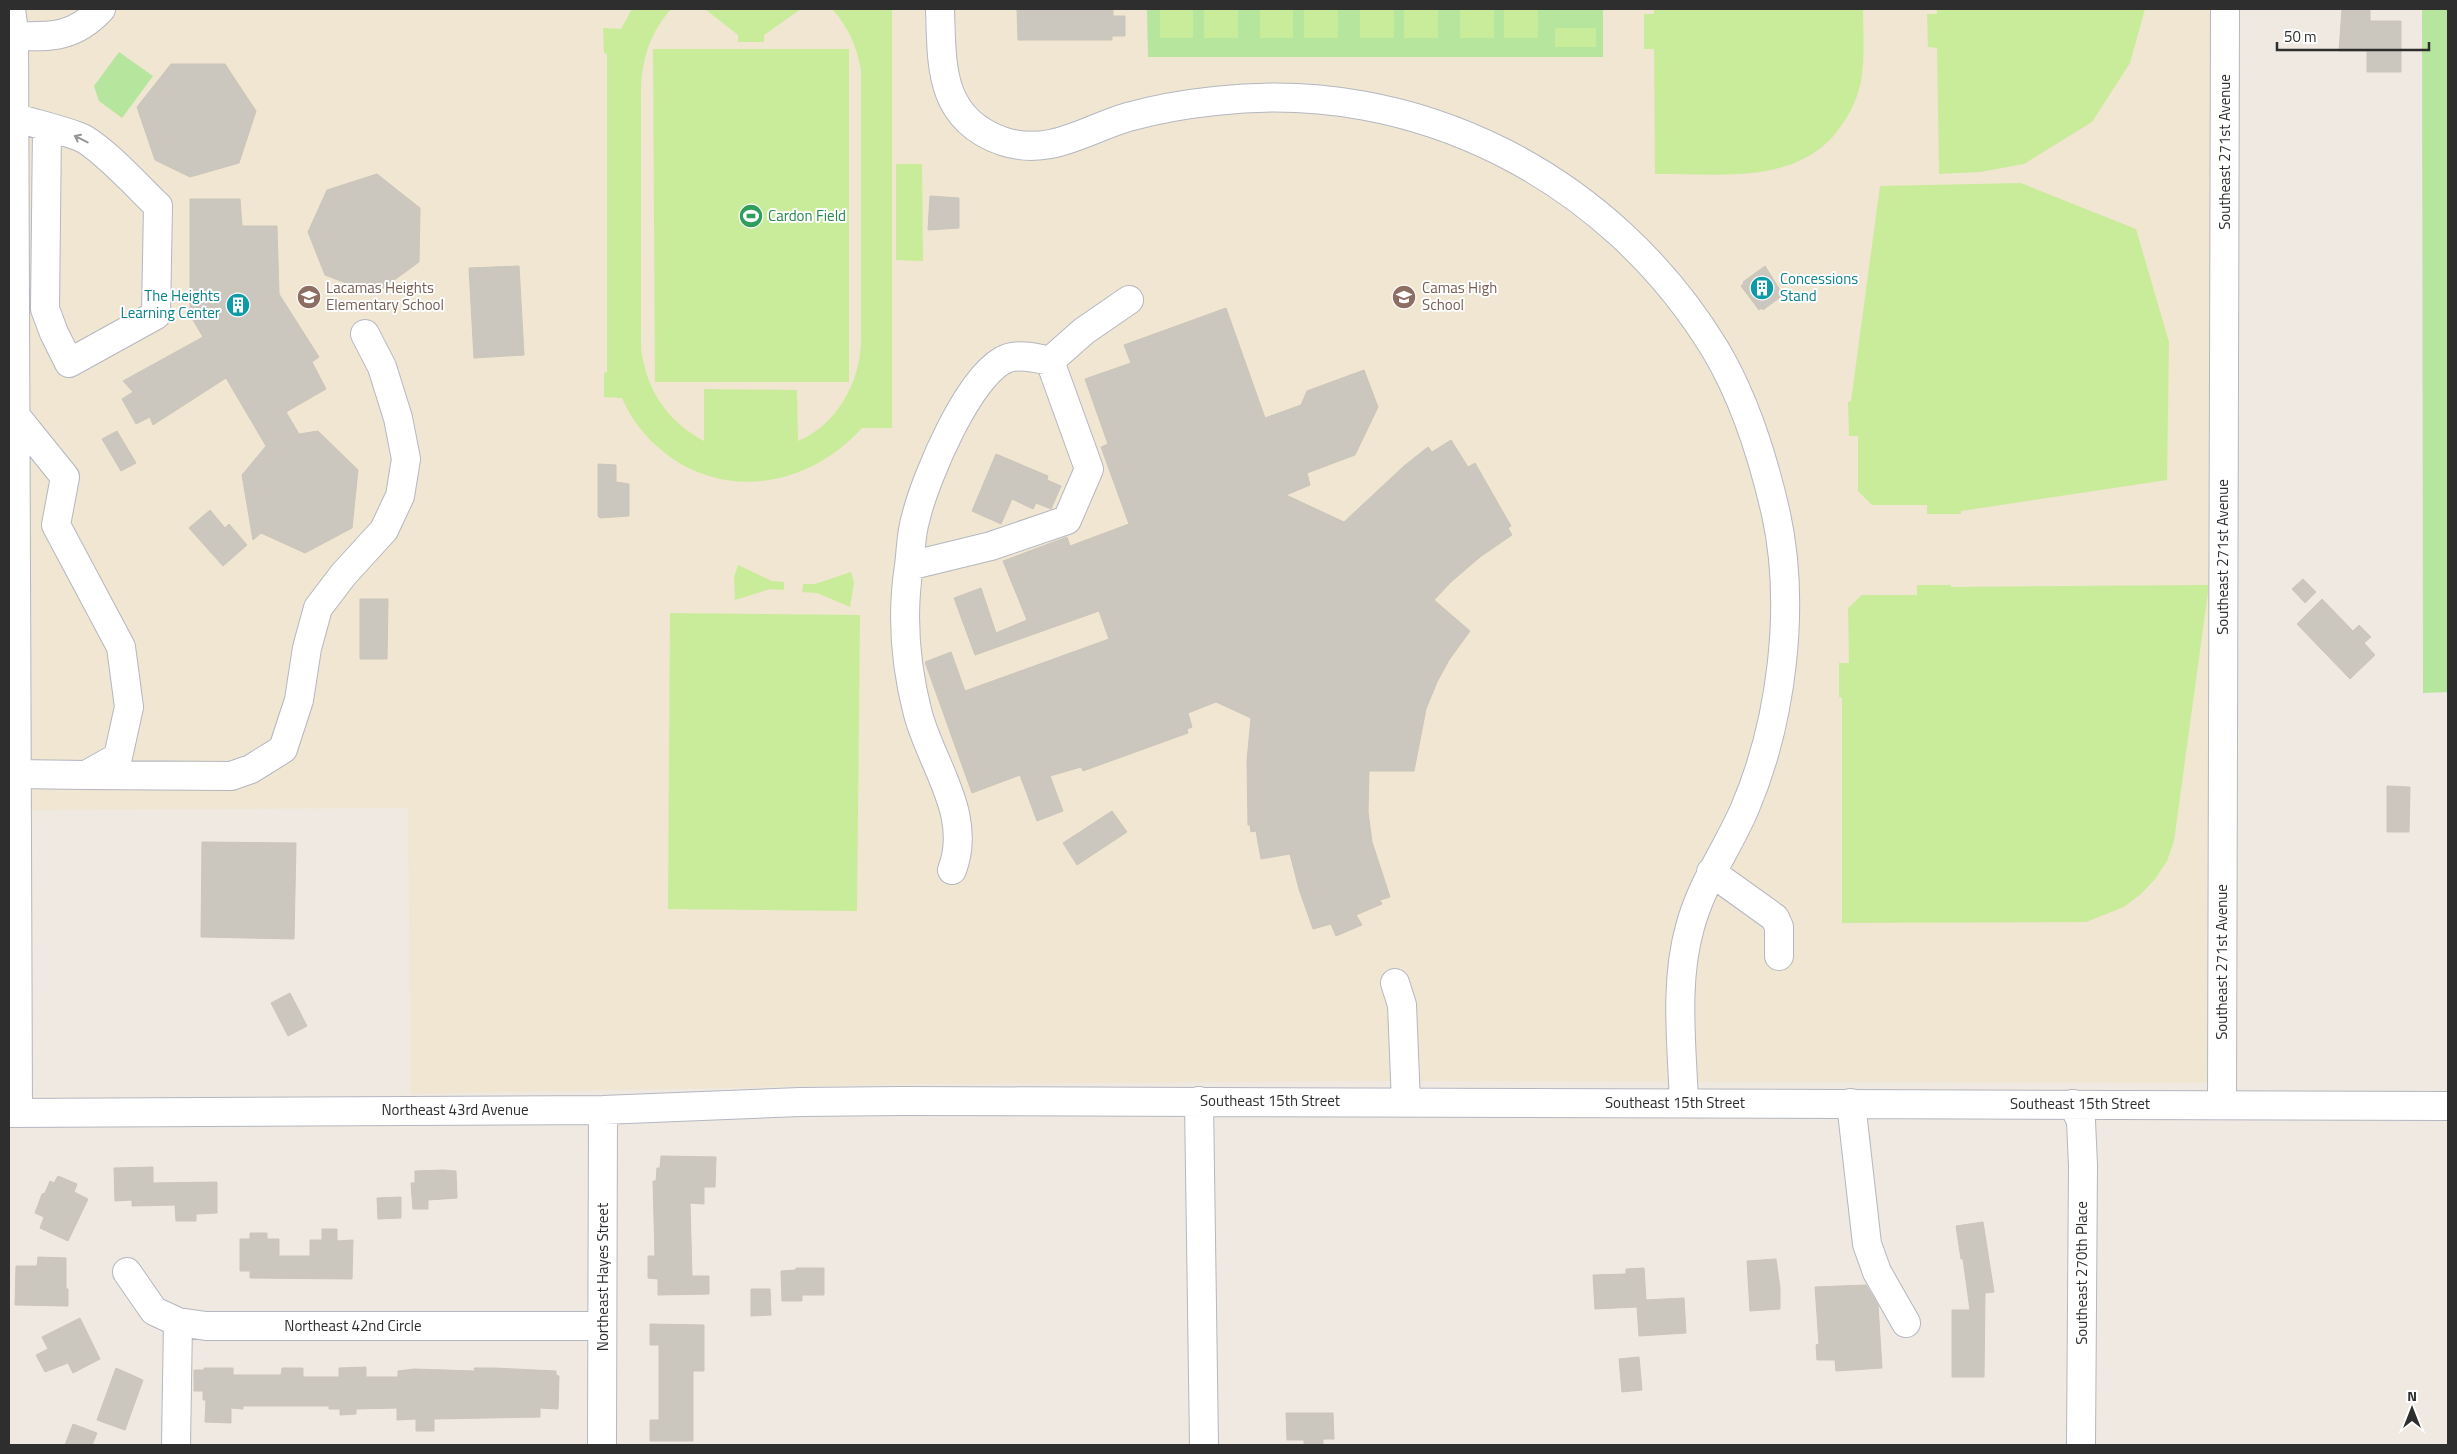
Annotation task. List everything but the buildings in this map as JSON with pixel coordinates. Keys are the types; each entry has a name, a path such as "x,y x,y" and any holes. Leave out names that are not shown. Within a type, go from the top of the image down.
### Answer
{"street":[{"path":"11,9 14,36 16,774 13,1113"},
{"path":"14,36 52,38 81,25 101,9"},
{"path":"940,9 941,65 950,94 965,116 975,126 1003,141 1024,146 1046,146 1132,116 1160,109 1237,98 1263,96 1309,98 1390,110 1457,131 1527,164 1594,210 1656,269 1700,327 1717,352 1730,378 1758,448 1777,520 1784,600 1778,691 1769,734 1744,809 1723,853 1702,888 1684,949 1681,1000 1684,1103"},
{"name":"Southeast 271st Avenue","path":"2222,1105 2225,9"},
{"path":"14,117 47,127 82,138 111,160 158,206 156,315 69,363 54,333 45,309 47,127"},
{"path":"952,870 958,855 959,832 956,810 919,716 907,655 904,596 910,566 915,518 924,488 937,456 955,421 976,388 994,366 1008,358 1022,356 1050,360 1084,331 1129,300"},
{"path":"16,774 231,776 252,769 283,750 299,700 307,648 318,608 343,575 384,530 400,496 406,460 398,418 382,367 366,334"},
{"path":"910,566 992,546 1066,520 1089,469 1050,360"},
{"path":"15,415 64,477 56,525 121,647 130,707 118,757 86,775"},
{"path":"1710,872 1774,918 1779,927 1779,956"},
{"path":"1395,983 1402,1005 1406,1102"},
{"name":"Southeast 15th Street","path":"902,1101 2448,1106"},
{"name":"Northeast 43rd Avenue","path":"13,1113 603,1110 800,1102 902,1101"},
{"path":"1198,1101 1204,1445"},
{"path":"1851,1103 1867,1244 1877,1272 1906,1323"},
{"name":"Southeast 270th Place","path":"2073,1104 2081,1120 2083,1165 2081,1445"},
{"name":"Northeast Hayes Street","path":"602,1445 603,1110"},
{"name":"Northeast 42nd Circle","path":"127,1272 154,1311 178,1322 206,1326 602,1326"},
{"path":"176,1445 178,1322"}],"shaded area":[{"name":"Camas High School","path":"19,9 2212,9 2209,585 2213,821 2212,1083 1393,1081 925,1084 411,1094 408,808 24,810"}],"green space":[{"path":"632,9 671,9 658,26 649,44 641,86 641,349 648,378 669,414 679,424 704,441 704,389 797,390 798,441 812,434 835,413 851,387 860,357 861,70 851,37 843,22 832,9 892,9 892,428 862,428 843,446 822,461 799,472 775,479 750,482 725,480 700,473 676,461 644,433 626,408 622,398 604,397 604,373 607,372 607,54 604,53 603,28 621,29"},
{"path":"705,9 801,9 764,35 764,42 738,42 738,35"},
{"path":"1147,9 1603,9 1603,57 1148,57"},
{"path":"1160,9 1193,9 1193,38 1160,38"},
{"path":"1204,9 1238,9 1238,38 1204,38"},
{"path":"1260,9 1293,9 1293,38 1260,38"},
{"path":"1304,9 1338,9 1338,38 1304,38"},
{"path":"1360,9 1394,9 1394,38 1360,38"},
{"path":"1404,9 1438,9 1438,38 1404,38"},
{"path":"1460,9 1494,9 1494,38 1460,38"},
{"path":"1504,9 1538,9 1538,38 1504,38"},
{"path":"1654,9 1863,9 1861,81 1852,108 1826,144 1806,158 1783,167 1733,174 1655,174 1654,49 1644,49 1644,14 1654,14"},
{"path":"1937,9 2145,9 2130,63 2092,122 2024,164 1980,172 1939,174 1937,48 1928,47 1927,14 1937,14"},
{"path":"2422,9 2448,9 2448,692 2423,693"},
{"path":"1555,28 1596,28 1596,47 1555,47"},
{"name":"Cardon Field","path":"653,49 849,49 849,382 655,382"},
{"path":"119,52 153,76 122,118 99,101 94,86"},
{"path":"896,164 922,164 923,261 896,260"},
{"path":"2021,183 2136,229 2169,342 2167,480 1961,511 1961,514 1927,514 1927,505 1872,505 1858,491 1858,436 1849,436 1848,402 1851,401 1880,186"},
{"path":"738,565 772,581 784,582 784,590 770,589 735,600 734,577"},
{"path":"851,572 854,583 850,607 817,593 802,592 803,584 815,584"},
{"path":"1917,585 1951,585 1951,587 2209,585 2174,841 2167,861 2155,879 2141,894 2124,907 2086,922 1842,923 1842,698 1839,697 1839,663 1849,663 1848,608 1862,595 1917,595"},
{"path":"670,613 860,615 857,911 668,909"}],"place":[{"name":"Cardon Field","path":"751,216"},
{"name":"Concessions Stand","path":"1762,288"},
{"name":"Lacamas Heights Elementary School","path":"309,297"},
{"name":"Camas High School","path":"1404,297"},
{"name":"The Heights Learning Center","path":"238,305"}]}
